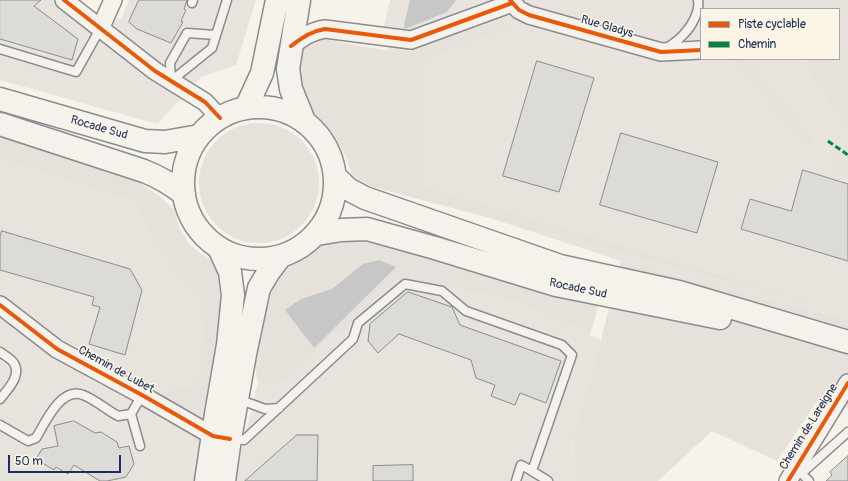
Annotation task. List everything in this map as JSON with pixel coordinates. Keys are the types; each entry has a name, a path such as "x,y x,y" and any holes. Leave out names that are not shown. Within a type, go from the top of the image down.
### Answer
{"main road":[{"path":"246,108 262,73 277,0"},
{"path":"299,0 288,69 291,89 304,121"},
{"name":"Rocade Sud","path":"0,99 145,141 165,142 199,136"},
{"path":"266,107 286,111 304,121 319,136 330,155 336,176 335,197 328,217 317,234 306,244 293,252 280,257 259,260 238,257 219,248 202,234 190,216 184,194 183,174 189,154 199,136 220,118 232,112 246,108 266,107"},
{"path":"0,124 158,176 184,194"},
{"name":"Rocade Sud","path":"336,176 348,189 365,198 560,266 678,292 846,341"},
{"name":"Rocade Sud","path":"317,234 341,230 367,229 556,285 689,312 846,341"},
{"path":"219,248 230,272 233,295 221,438 224,481"},
{"path":"206,481 237,398 259,288 280,257"}],"street":[{"path":"64,0 155,71 205,102 220,118"},
{"path":"100,29 112,0"},
{"path":"291,46 308,34 316,30 325,29 411,40 511,1"},
{"name":"Rue Gladys","path":"511,1 519,10 529,15 661,52 700,50"},
{"name":"Chemin de Lubet","path":"0,305 57,349 221,438"},
{"name":"Chemin de Lareigne","path":"795,474 848,383"}],"lane":[{"path":"171,81 212,48 227,0"},
{"path":"661,52 685,34 696,18 699,3 698,0"},
{"path":"0,49 76,72 100,29"},
{"path":"171,81 170,63 187,33 216,34"},
{"path":"221,438 244,440 353,339 358,323 405,284 442,292 466,311 562,345 572,355 532,471"},
{"path":"0,352 14,362 16,372 13,382 0,399"},
{"path":"0,425 28,441 36,438 51,413 64,397 73,394 82,395 118,416 131,414"},
{"path":"140,446 131,414 142,395"},
{"path":"237,398 264,408 280,408"},
{"path":"808,481 795,474 848,432"},
{"path":"516,481 521,465 548,481"}],"shaded area":[{"path":"0,0 78,0 96,14 121,19 129,0 256,0 236,65 201,77 157,124 0,80"},
{"path":"390,0 763,0 759,3 762,8 700,8 700,60 800,60 848,129 848,319 621,261 417,194 383,29"},
{"path":"410,0 456,0 447,12 405,29 404,25"},
{"path":"763,0 848,0 848,129 800,60 840,60 840,8 762,8 759,3"},
{"path":"505,21 507,31 478,38 424,60 424,187 848,313 373,187 353,177 345,155 333,134 311,110 297,89 301,45 321,38 353,45 410,54 443,37 476,27"},
{"path":"734,60 747,60 812,139 813,143 810,147 806,145"},
{"path":"259,123 282,127 301,141 315,160 319,183 315,206 301,225 282,239 259,243 236,239 217,225 203,206 199,183 203,160 217,141 236,127"},
{"path":"0,134 134,179 162,198 174,210 179,227 189,244 218,266 224,291 210,391 207,399 199,410 179,410 171,405 164,396 172,386 197,391 204,331 199,298 175,268 151,233 134,202 0,159"},
{"path":"835,157 841,157 848,162 848,176 833,171"},
{"path":"0,159 134,202 218,318 194,481 80,481 0,463"},
{"path":"364,240 393,246 599,303 590,335 521,303 399,277 340,335 336,331 287,380 273,387 258,383 255,366 267,303 275,283 290,266 324,242"},
{"path":"379,260 396,267 314,348 285,310 301,299 332,289 363,264"},
{"path":"621,261 848,319 848,408 818,400 777,461 712,431 658,481 575,481 573,436 601,340"},
{"path":"399,277 521,303 601,340 573,436 575,481 234,481 258,383 273,387 287,380 336,331 340,335"},
{"path":"0,463 80,481 0,481"}],"building":[{"path":"0,0 41,0 34,6 78,39 72,60 0,39"},
{"path":"139,0 187,0 184,9 186,10 181,21 183,22 171,43 137,29 129,22"},
{"path":"537,61 594,78 559,192 503,176"},
{"path":"621,133 718,162 697,233 600,205"},
{"path":"803,170 848,184 848,261 741,229 750,199 791,211"},
{"path":"2,231 130,269 142,290 125,355 89,344 100,307 92,305 94,297 0,270 0,237"},
{"path":"408,292 452,307 460,325 561,361 546,403 520,393 515,405 491,396 495,385 476,378 471,360 399,334 378,353 368,341 370,324"},
{"path":"74,421 95,433 101,432 117,442 119,448 129,446 134,464 126,477 100,481 74,465 68,474 56,467 54,470 36,459 42,449 58,446 54,426"},
{"path":"297,435 318,435 317,481 245,481"},
{"path":"848,456 848,481 826,481 832,475 830,472"},
{"path":"413,465 413,481 373,481 373,466"}],"marked path":[{"path":"828,141 848,155"}],"cycle path":[{"path":"64,0 155,71 205,102 220,118"},
{"path":"510,0 519,10 529,15 661,52 700,50"},
{"path":"291,46 311,33 325,29 411,40 512,3"},
{"path":"0,305 57,349 142,395 213,436 230,439"},
{"path":"788,481 848,383"}]}
